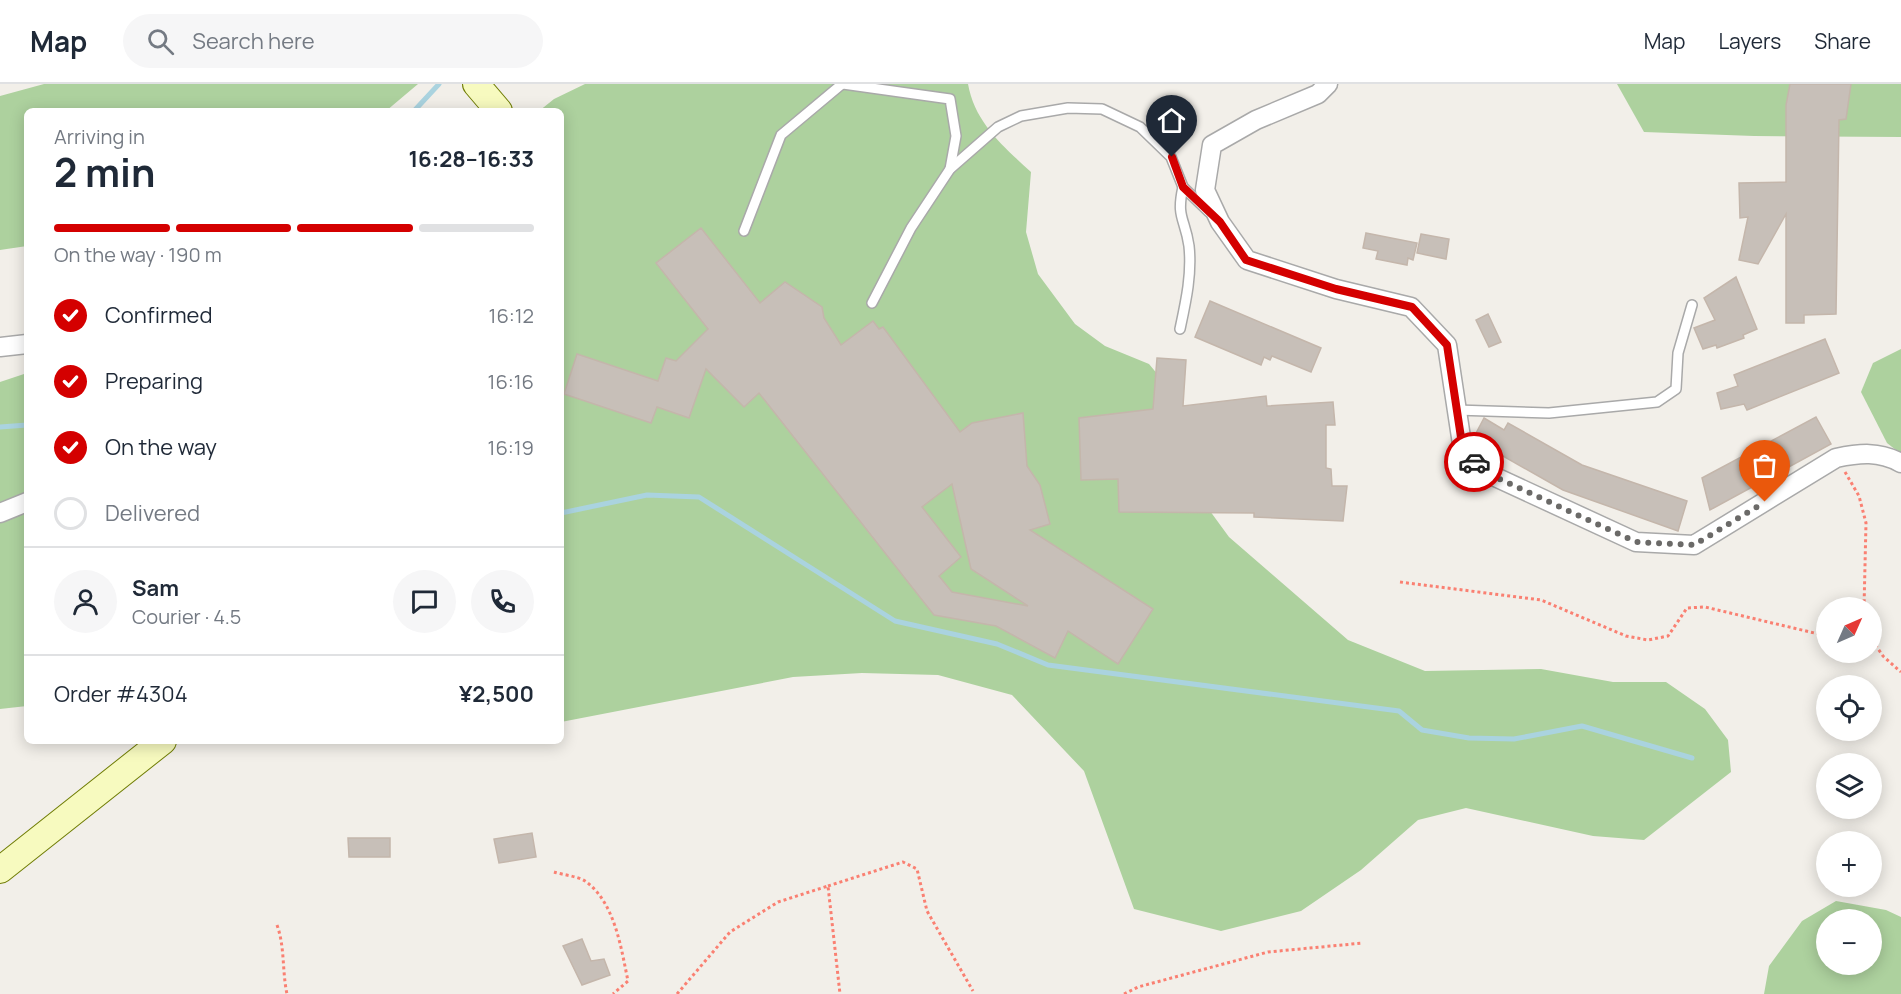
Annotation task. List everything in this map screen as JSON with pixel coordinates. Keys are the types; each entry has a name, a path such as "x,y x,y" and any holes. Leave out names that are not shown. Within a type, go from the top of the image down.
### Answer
{"street":[{"path":"476,84 496,108"},
{"path":"1328,84 1318,94 1256,120 1212,145 1205,190 1220,222 1246,260 1336,289 1412,307 1447,345 1462,444 1478,469 1636,542 1694,545 1836,458 1860,453 1885,455 1901,463"},
{"path":"0,347 24,344"},
{"path":"0,513 24,503"},
{"path":"0,870 159,744"}],"lane":[{"path":"744,231 781,135 842,84 950,99 956,136 950,169"},
{"path":"872,303 911,228 950,169 998,127 1022,116 1068,108 1102,109 1140,127 1172,157 1183,187 1220,222"},
{"path":"1180,329 1189,287 1188,245 1178,209 1183,187"},
{"path":"1456,410 1550,413 1658,402 1676,389 1678,353 1692,305"}],"path":[{"path":"1836,458 1859,496 1866,523 1864,597"},
{"path":"1400,582 1540,600 1626,636 1648,639 1668,636 1688,608 1706,606 1816,633"},
{"path":"1882,655 1901,672"},
{"path":"677,994 730,932 778,902 903,862 916,868 927,911 973,991"},
{"path":"554,872 584,880 603,898 620,944 628,981 613,994"},
{"path":"828,885 840,994"},
{"path":"277,925 283,940 282,970 287,994"},
{"path":"1124,994 1138,987 1268,952 1364,943"}],"green space":[{"path":"44,84 418,84 390,108 24,108 24,246 0,250 0,96"},
{"path":"585,84 968,84 977,111 984,122 1001,143 1031,172 1026,232 1038,274 1075,324 1105,346 1149,364 1169,388 1191,485 1229,537 1348,640 1425,671 1541,669 1613,682 1666,682 1705,709 1728,740 1731,772 1644,840 1593,836 1466,808 1418,820 1361,870 1301,911 1221,931 1134,909 1084,771 1012,695 938,675 862,673 793,677 564,721 564,108 543,108 554,99"},
{"path":"1617,84 1901,84 1901,137 1754,136 1644,132"},
{"path":"1901,349 1901,454 1887,443 1861,392 1873,363"},
{"path":"24,374 24,706 0,709 0,382"},
{"path":"1836,901 1880,909 1822,909"},
{"path":"1882,909 1901,917 1901,994 1764,994 1769,966 1802,921 1816,913 1816,975 1882,975"}],"building":[{"path":"1790,84 1851,84 1846,119 1839,120 1836,314 1804,315 1804,323 1786,323 1786,214 1758,264 1739,260 1748,217 1740,218 1739,183 1786,182 1786,105"},
{"path":"701,228 760,303 785,282 822,307 824,318 841,345 873,321 879,329 883,327 960,432 972,423 1023,413 1027,466 1040,485 1050,524 1030,530 1153,609 1118,664 1068,631 1055,658 996,626 934,615 759,393 744,407 706,369 689,418 657,407 651,423 564,394 577,354 658,381 666,358 676,361 708,329 656,263","holes":["952,484 971,569 1028,606 952,592 939,576 961,557 922,507"]},
{"path":"1366,233 1417,243 1413,260 1408,258 1407,265 1376,259 1378,251 1363,248"},
{"path":"1421,234 1449,239 1446,259 1417,253"},
{"path":"1736,277 1757,329 1743,335 1744,338 1717,348 1716,345 1703,349 1694,328 1715,320 1704,298"},
{"path":"1210,301 1321,348 1311,372 1272,356 1270,360 1264,357 1261,365 1195,337"},
{"path":"1488,314 1501,342 1489,347 1476,320"},
{"path":"1825,339 1839,373 1747,410 1744,404 1721,409 1717,393 1738,386 1734,375"},
{"path":"1157,358 1186,360 1183,406 1266,396 1267,406 1333,402 1335,425 1326,425 1326,468 1331,469 1332,486 1347,486 1343,521 1254,517 1254,513 1119,512 1118,479 1081,480 1079,418 1153,409"},
{"path":"1816,417 1831,444 1710,510 1702,478"},
{"path":"1484,418 1504,430 1508,423 1582,465 1687,501 1678,531 1563,490 1473,439"},
{"path":"532,833 536,857 499,863 494,839"},
{"path":"348,838 390,838 390,857 349,857"},
{"path":"582,939 591,961 604,959 610,975 582,985 563,946"}],"waterway":[{"path":"417,108 439,84"},
{"path":"0,427 24,425"},
{"path":"564,512 647,495 699,497 895,621 997,644 1048,665 1399,711 1422,730 1469,738 1514,739 1582,726 1692,758"}],"way so far":[{"path":"1474,462 1478,469 1636,542 1694,545 1765,502"}],"route":[{"path":"1172,157 1183,187 1220,222 1246,260 1336,289 1412,307 1447,345 1462,444 1474,462"}]}
